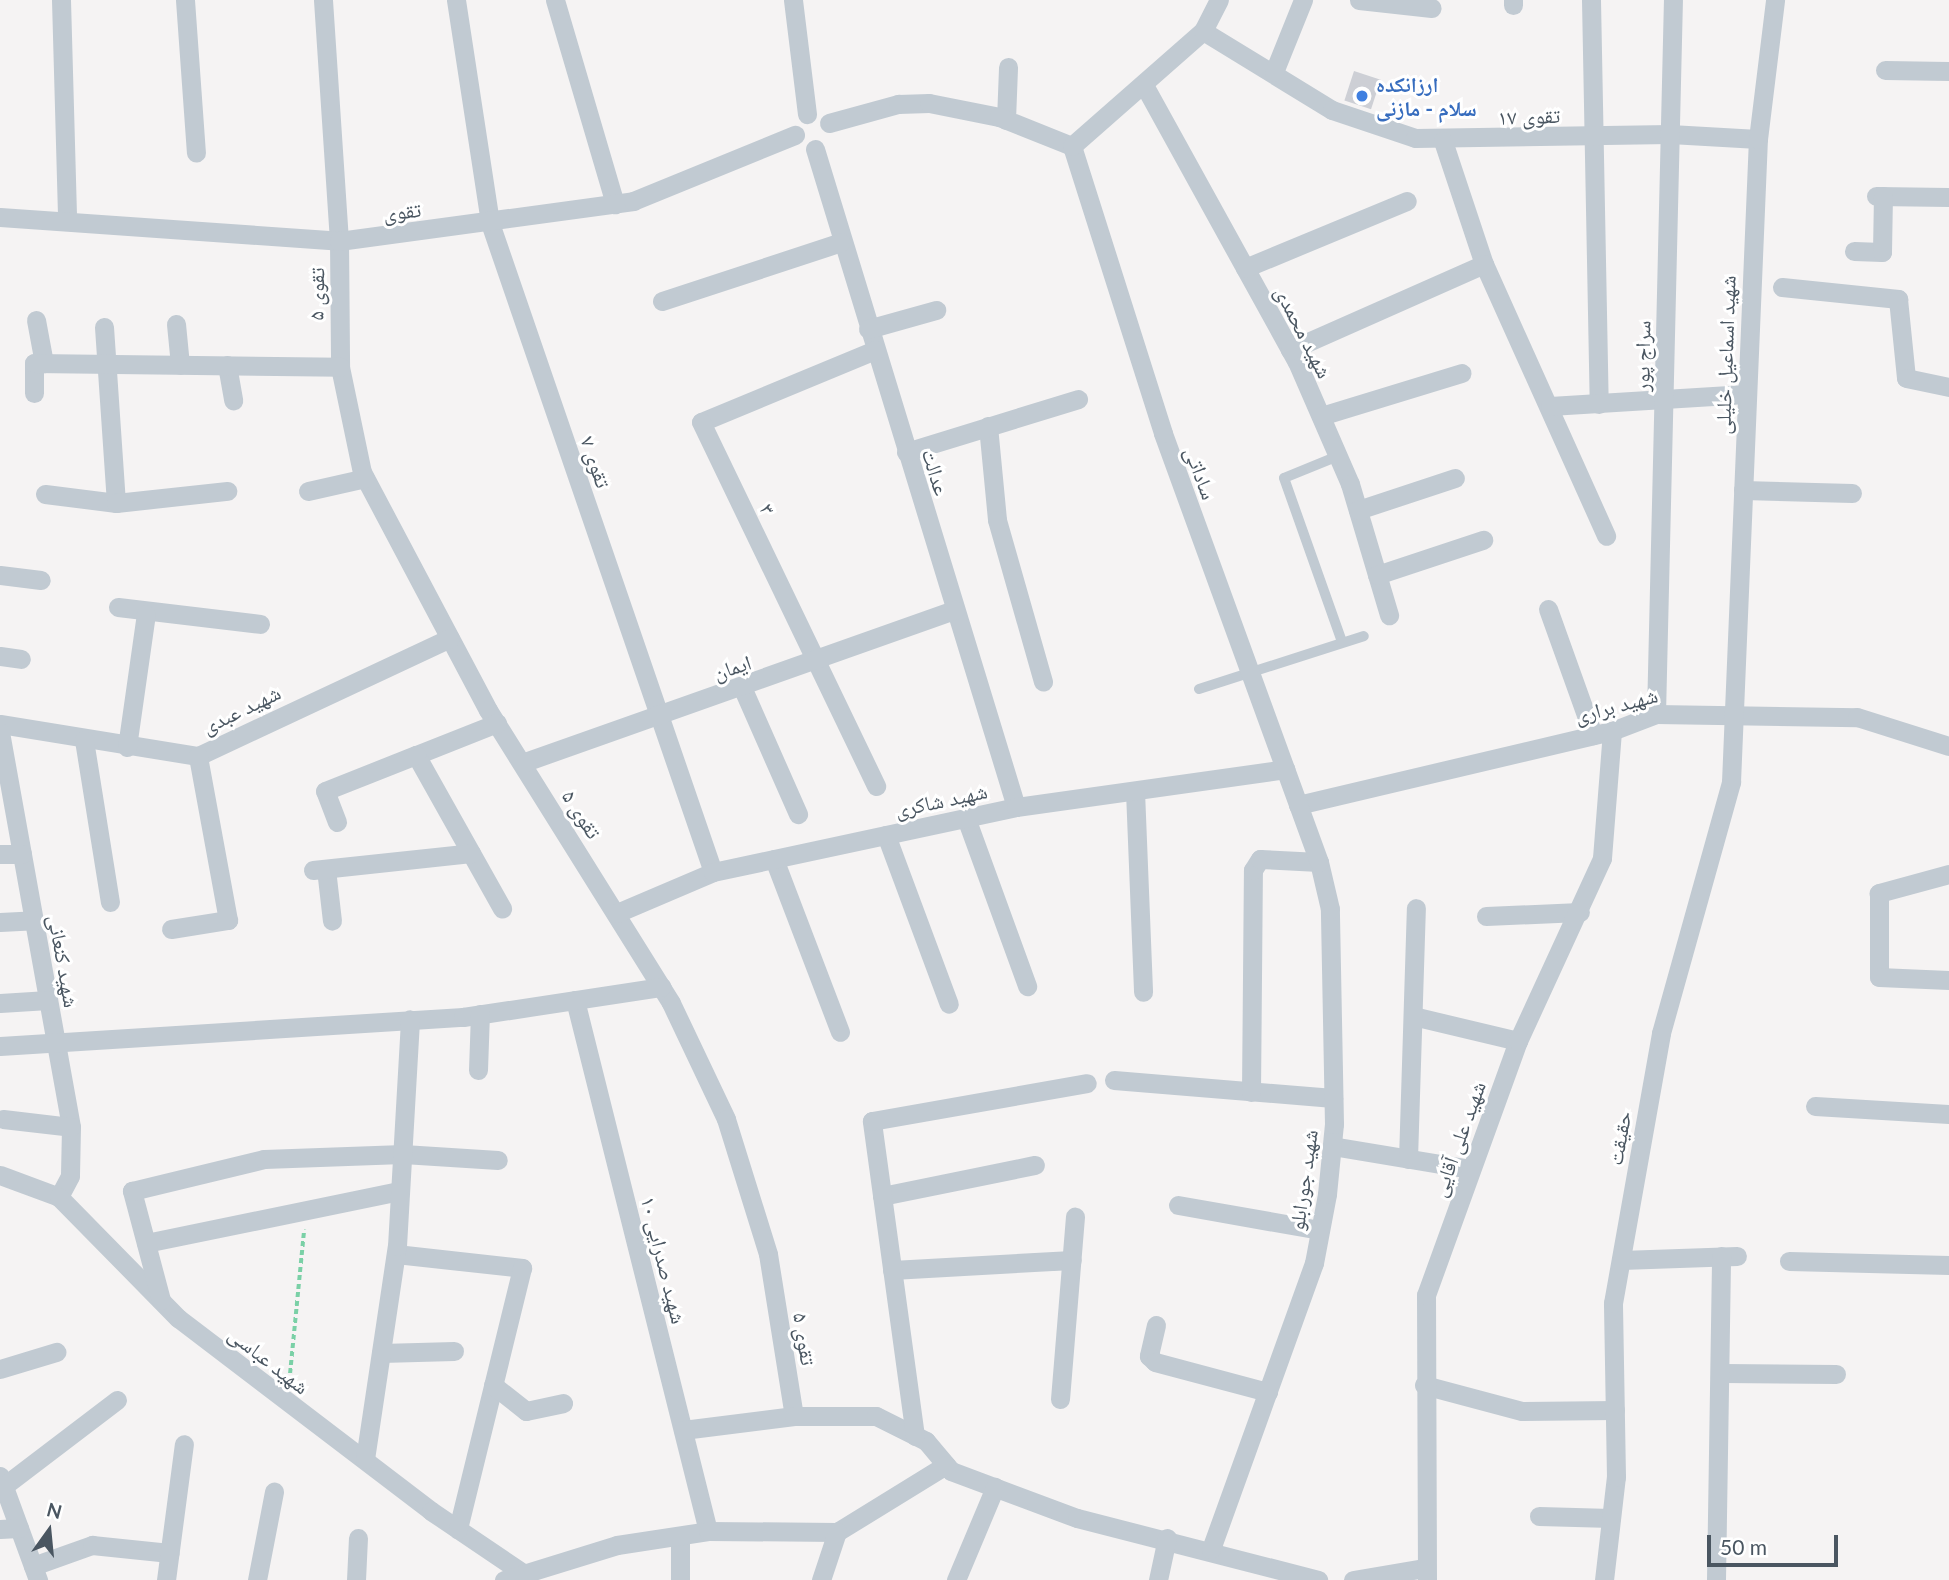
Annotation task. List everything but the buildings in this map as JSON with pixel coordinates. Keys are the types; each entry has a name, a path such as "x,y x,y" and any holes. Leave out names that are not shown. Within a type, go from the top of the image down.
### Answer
{"street":[{"path":"61,0 67,220"},
{"path":"185,0 196,153"},
{"name":"تقوی ۵","path":"323,0 339,241 340,367 365,478 497,723 662,987 726,1119 768,1254 794,1416"},
{"name":"تقوی ۷","path":"456,0 490,223 713,872"},
{"path":"555,0 615,204"},
{"path":"793,0 807,114 795,135 815,149 829,139 829,123"},
{"path":"807,114 829,123 898,104 929,103 1006,120 1073,149 1203,31 1219,0"},
{"path":"1274,72 1303,0"},
{"path":"1359,0 1432,8"},
{"path":"1591,0 1599,404"},
{"name":"سراج پور","path":"1656,713 1673,0"},
{"name":"شهید اسماعیل خلیلی","path":"1737,712 1731,687 1743,490 1758,139 1775,0"},
{"name":"تقوی ۱۷","path":"1203,31 1274,72 1332,110 1443,141 1670,134 1758,139"},
{"path":"1006,120 1008,67"},
{"path":"1885,70 1949,71"},
{"name":"شهید محمدی","path":"1144,85 1290,350 1321,416 1358,510 1389,615"},
{"name":"تقوی","path":"0,217 339,241 490,223 615,204 795,135"},
{"path":"1443,141 1484,264 1550,406 1606,536"},
{"name":"عدالت","path":"815,149 841,242 1016,807"},
{"name":"ساداتی","path":"1073,149 1163,433 1298,805"},
{"path":"1854,251 1882,252 1880,196 1949,197"},
{"path":"1245,268 1407,201"},
{"path":"663,301 841,242"},
{"path":"1290,350 1484,264"},
{"path":"1782,287 1898,299 1906,377 1949,387"},
{"path":"868,328 936,310"},
{"path":"34,393 39,363 36,320"},
{"path":"176,324 180,365"},
{"path":"104,327 117,503"},
{"name":"۳","path":"875,351 701,422 876,786"},
{"path":"39,363 340,367"},
{"path":"227,365 233,400"},
{"path":"1321,416 1462,373"},
{"path":"1550,406 1746,394"},
{"path":"906,452 1077,399"},
{"path":"988,426 997,520 1043,682"},
{"path":"308,491 365,478"},
{"path":"1358,510 1455,478"},
{"path":"1743,490 1852,493"},
{"path":"45,494 117,503 228,491"},
{"path":"1377,575 1483,540"},
{"path":"0,575 41,580"},
{"path":"118,607 146,614 260,624"},
{"path":"1548,609 1602,733"},
{"name":"ایمان","path":"522,763 817,662 955,610"},
{"path":"127,747 146,614"},
{"name":"شهید عبدی","path":"0,724 127,747 198,756 450,638"},
{"path":"0,656 21,659"},
{"path":"742,687 798,814"},
{"name":"شهید براری","path":"1298,805 1602,733 1656,713 1737,712 1857,717 1949,746"},
{"name":"حقیقت","path":"1604,1580 1611,1518 1615,1410 1613,1303 1661,1033 1731,782 1737,712"},
{"path":"337,822 325,792 497,723"},
{"name":"شهید کنعانی","path":"0,732 71,1128 70,1176 60,1197"},
{"name":"شهید علی آقایی","path":"1426,1574 1426,1295 1518,1041 1580,912 1602,858 1602,733"},
{"path":"84,740 110,902"},
{"path":"416,755 502,908"},
{"path":"171,929 229,920 198,756"},
{"name":"شهید شاکری","path":"617,913 713,872 1016,807 1285,769"},
{"path":"1135,791 1143,992"},
{"name":"شهید جورابلو","path":"1211,1549 1268,1392 1320,1230 1332,1146 1329,909 1319,862 1298,805"},
{"path":"967,818 1027,986"},
{"path":"886,835 949,1004"},
{"path":"332,921 320,870 471,853"},
{"path":"0,854 22,854"},
{"path":"774,859 840,1032"},
{"path":"1251,1092 1253,870 1260,859 1319,862"},
{"path":"1949,874 1879,893 1879,977 1949,980"},
{"path":"1408,1159 1416,908"},
{"path":"1486,916 1580,912"},
{"path":"0,922 34,920"},
{"path":"0,1045 55,1044 480,1014 662,987"},
{"path":"0,1003 48,1000"},
{"name":"شهید صدرایی ۱۰","path":"575,1000 708,1531"},
{"path":"478,1070 480,1014"},
{"path":"1413,1016 1518,1041"},
{"path":"365,1459 396,1254 410,1019"},
{"path":"1114,1080 1333,1098"},
{"path":"915,1436 872,1121 1087,1083"},
{"path":"1815,1106 1949,1114"},
{"path":"3,1119 71,1128"},
{"path":"1332,1146 1472,1169"},
{"path":"161,1301 132,1191 264,1159 402,1154 498,1160"},
{"path":"882,1196 1035,1165"},
{"name":"شهید عباسی","path":"0,1175 60,1197 161,1301 287,1404 523,1573"},
{"path":"146,1242 400,1191"},
{"path":"1178,1205 1320,1230"},
{"path":"1060,1399 1075,1217"},
{"path":"396,1254 522,1268 458,1529"},
{"path":"1621,1259 1729,1256 1716,1580"},
{"path":"892,1270 1072,1260"},
{"path":"1790,1262 1949,1265"},
{"path":"1156,1325 1149,1356 1155,1362 1268,1392"},
{"path":"381,1353 454,1351"},
{"path":"0,1369 56,1352"},
{"path":"1723,1373 1836,1374"},
{"path":"494,1385 526,1411 563,1403"},
{"path":"1424,1385 1522,1411 1615,1410"},
{"path":"117,1400 2,1481 10,1528 35,1573 92,1545 170,1553"},
{"path":"683,1430 794,1416 876,1416 915,1436 946,1465 1077,1518 1211,1549 1318,1580"},
{"path":"166,1580 184,1444"},
{"path":"504,1580 523,1573 547,1575 617,1545 708,1531 837,1532 946,1465"},
{"path":"957,1580 995,1487"},
{"path":"257,1580 274,1492"},
{"path":"1539,1516 1611,1518"},
{"path":"821,1580 837,1532"},
{"path":"680,1536 680,1580"},
{"path":"356,1580 359,1538"},
{"path":"1158,1580 1167,1538"},
{"path":"1353,1580 1426,1574"}],"lane":[{"path":"1338,456 1283,478 1342,642"},
{"path":"1199,689 1252,675 1364,636"}],"path":[{"path":"287,1404 306,1210"}],"place":[{"name":"ارزانکده سلام - مازنی","path":"1362,96"}]}
